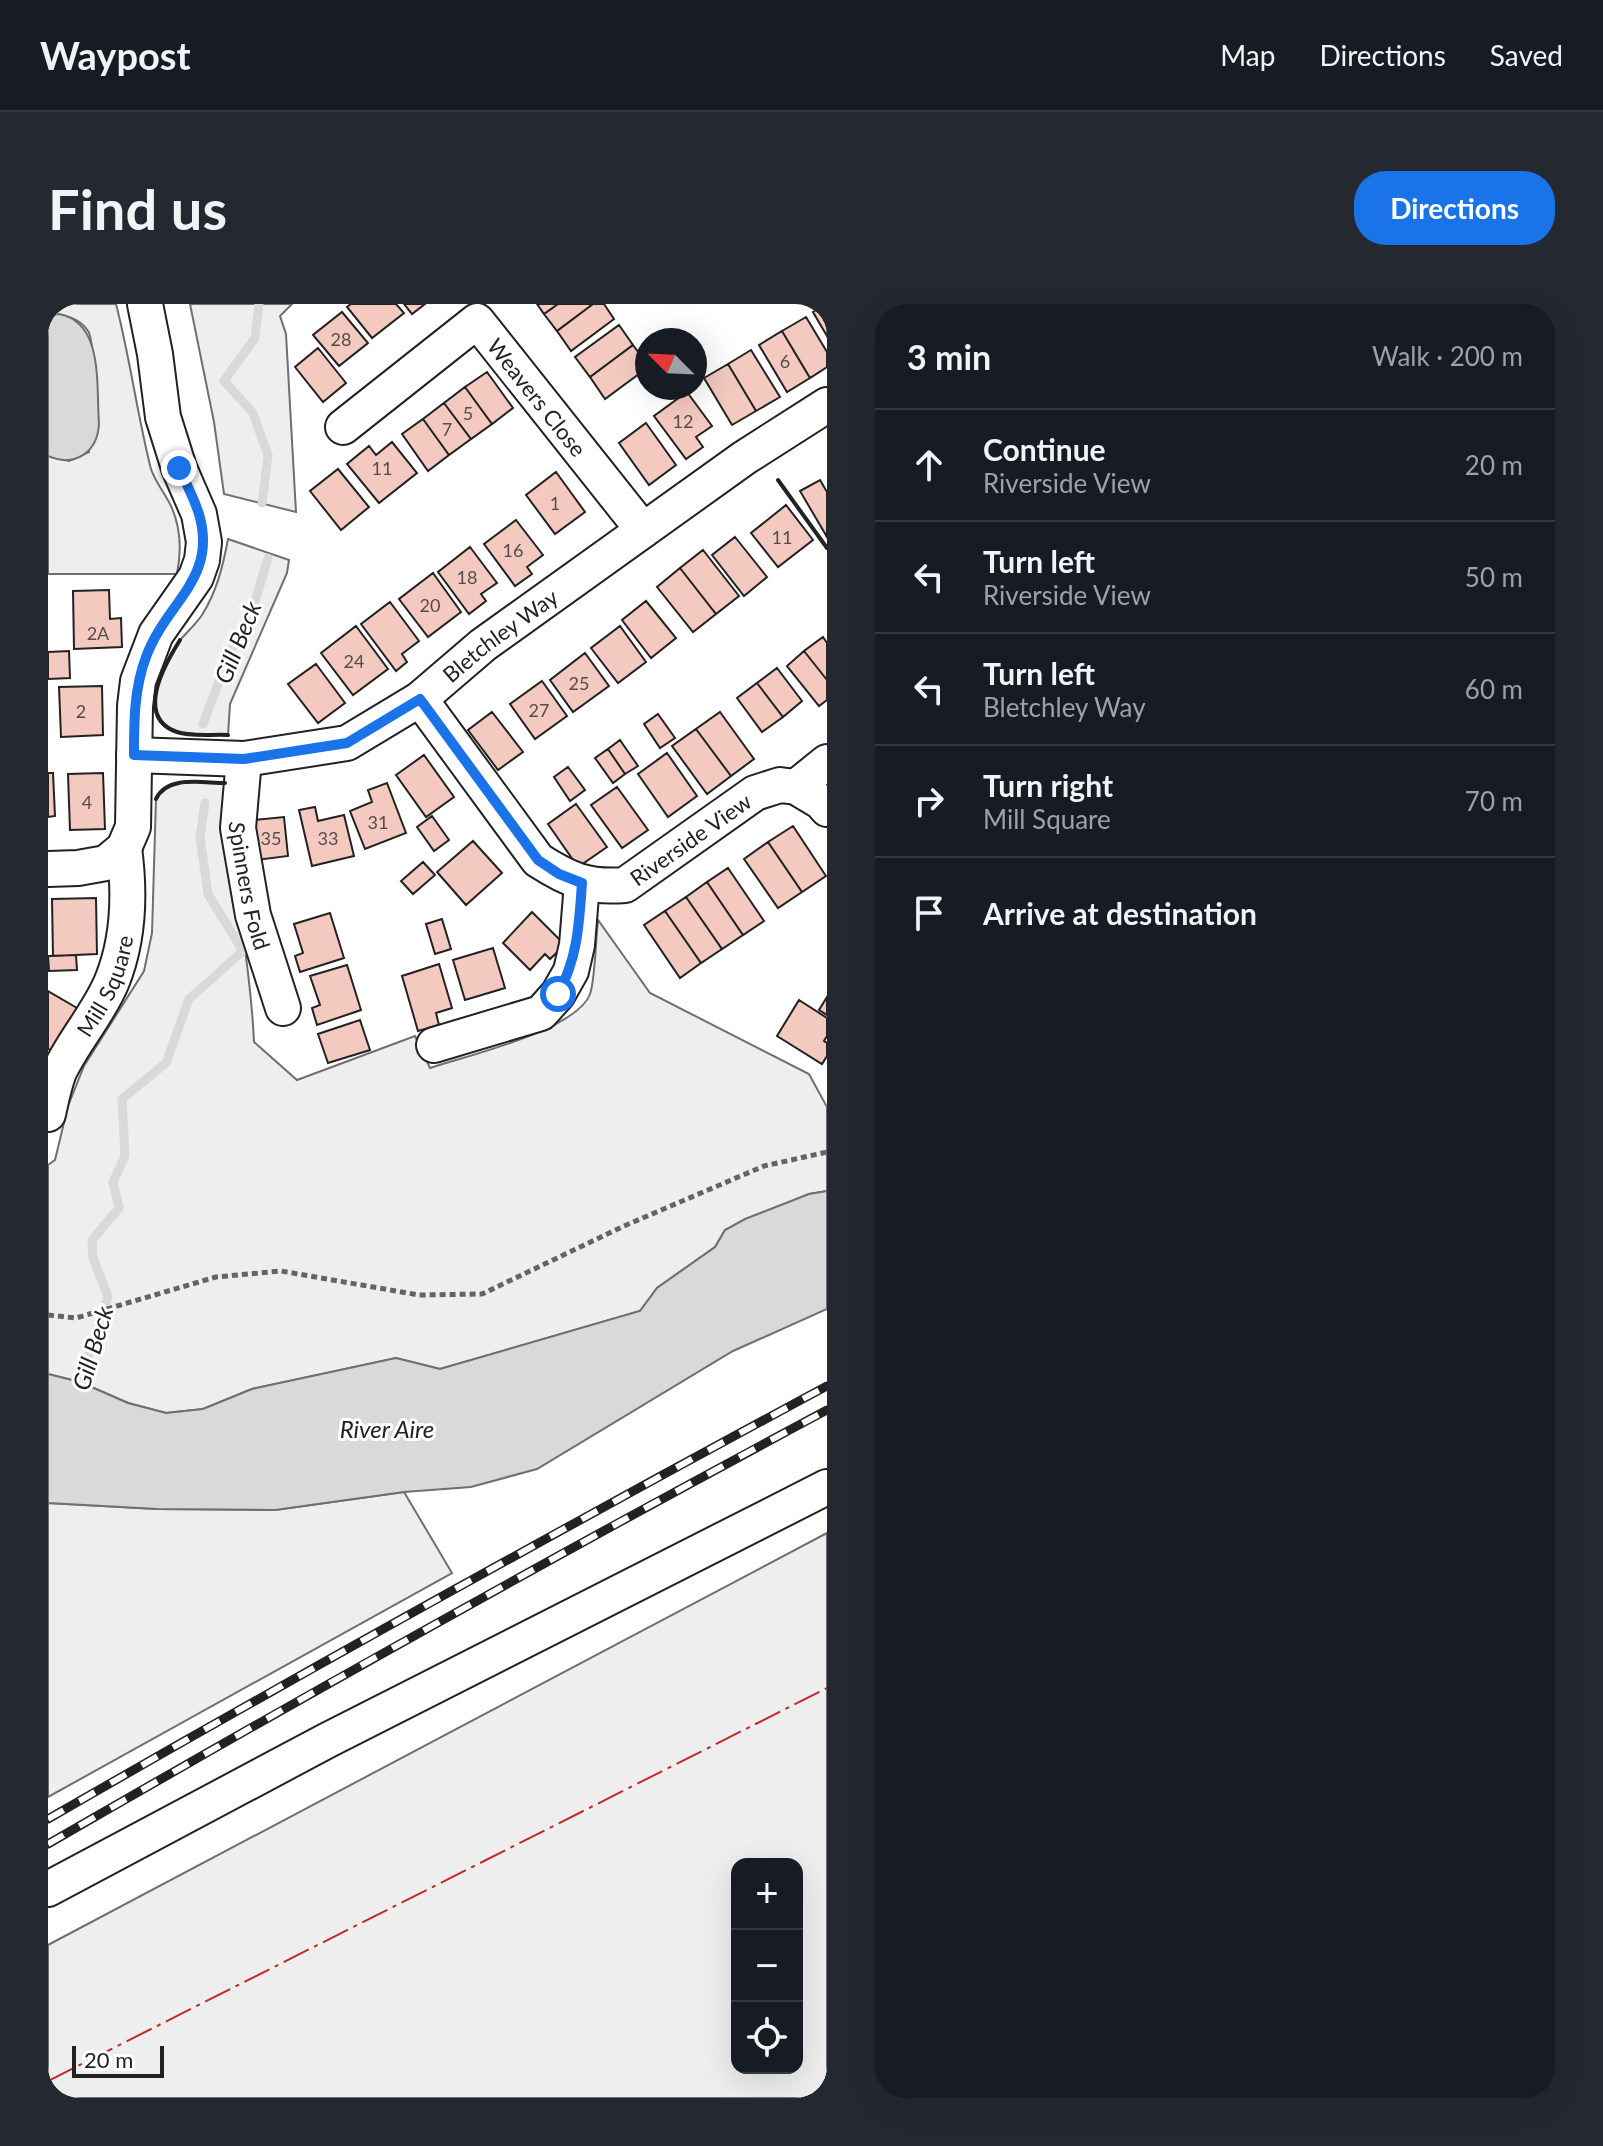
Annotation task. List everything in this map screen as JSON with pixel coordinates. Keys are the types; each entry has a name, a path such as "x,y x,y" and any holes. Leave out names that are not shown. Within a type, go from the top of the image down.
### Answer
{"street":[{"name":"Mill Square","path":"48,1114 58,1075 111,984 119,962 127,917 124,848 133,827 135,706 146,657 169,612 196,577 202,560 204,542 199,514 179,468 163,417 145,304"},
{"name":"Weavers Close","path":"343,427 477,321 643,530"},
{"name":"Bletchley Way","path":"134,755 244,759 347,743 420,699 483,645 744,458 827,405"},
{"name":"Riverside View","path":"420,699 538,860 559,874 582,883 600,887 625,885 755,793 780,785 796,787"},
{"name":"Spinners Fold","path":"244,759 238,828 253,915 283,1008"},
{"path":"827,762 796,787 827,809"},
{"path":"48,869 106,863 124,848"},
{"path":"434,1045 541,1013 558,994 571,971 577,945 582,883"},
{"path":"48,1889 342,1733 827,1487"}],"path":[{"path":"48,1315 76,1318 216,1277 281,1271 419,1295 482,1294 624,1226 764,1166 827,1152"}],"shaded area":[{"path":"48,304 116,304 151,469 169,502 178,528 180,555 177,574 48,574 48,456 69,461 89,452 93,370 88,331 70,317 48,315"},
{"path":"190,304 292,304 280,316 286,334 296,512 224,494 214,422"},
{"path":"228,539 289,560 287,573 230,704 228,735 178,733 165,726 157,716 156,690 174,649 200,618 212,597"},
{"path":"177,783 225,783 254,1042 297,1080 415,1036 430,1068 519,1040 565,1019 581,1007 592,988 598,920 650,993 809,1074 827,1107 827,1191 809,1194 725,1230 715,1247 657,1288 640,1311 440,1369 396,1358 252,1389 203,1409 166,1413 128,1403 80,1382 48,1374 48,1165 55,1160 68,1106 84,1066 144,971 152,933 156,799 161,791"},
{"path":"404,1492 452,1573 48,1797 48,1503 157,1509 275,1510"},
{"path":"827,1533 827,2098 48,2098 48,1945"}],"water":[{"path":"59,314 74,319 84,329 91,342 97,374 98,433 90,449 67,460 48,456 48,315"},
{"name":"River Aire","path":"827,1191 827,1309 733,1351 537,1469 471,1487 404,1492 275,1510 157,1509 48,1503 48,1374 80,1382 128,1403 166,1413 203,1409 252,1389 396,1358 440,1369 640,1311 657,1288 715,1247 725,1230 809,1194"}],"building":[{"path":"351,304 396,304 404,313 372,338 347,307"},
{"path":"404,304 425,304 412,314"},
{"path":"537,304 558,304 544,314"},
{"path":"558,304 593,304 557,331 544,314"},
{"path":"593,304 604,304 614,319 571,351 557,331"},
{"path":"827,304 827,336 813,312"},
{"path":"342,312 368,343 339,366 313,335"},
{"path":"806,317 827,352 827,367 810,378 782,331"},
{"path":"619,325 633,345 590,377 575,357"},
{"path":"782,331 810,378 787,392 759,345"},
{"path":"633,345 635,348 635,377 605,399 590,377"},
{"path":"318,348 346,383 323,402 295,367"},
{"path":"751,350 780,397 756,411 728,364"},
{"path":"728,364 756,411 732,425 707,383 707,376"},
{"path":"487,372 513,408 492,424 465,387"},
{"path":"465,387 492,424 471,439 444,403"},
{"path":"676,400 693,400 712,426 696,437 703,447 686,459 654,416"},
{"path":"444,403 471,439 449,455 423,419"},
{"path":"423,419 449,455 428,471 402,434"},
{"path":"646,423 676,465 649,485 619,443"},
{"path":"392,442 417,473 379,503 347,464 369,446 376,455"},
{"path":"338,469 369,507 341,530 310,491"},
{"path":"556,472 585,512 555,534 526,495"},
{"path":"820,480 827,492 827,537 800,491"},
{"path":"786,505 813,540 778,567 751,533"},
{"path":"516,520 543,555 527,567 532,574 515,586 484,544"},
{"path":"735,537 767,577 744,596 712,555"},
{"path":"470,547 497,583 481,594 486,601 469,614 438,572"},
{"path":"703,550 739,596 716,614 680,568"},
{"path":"680,568 716,614 693,632 657,587"},
{"path":"433,573 461,612 428,637 399,599"},
{"path":"109,590 110,619 121,618 122,647 74,649 73,591"},
{"path":"646,601 676,638 651,658 622,620"},
{"path":"390,602 419,641 402,654 407,662 396,671 361,624"},
{"path":"356,626 388,669 353,695 321,653"},
{"path":"620,626 646,662 618,683 591,648"},
{"path":"823,637 827,643 827,680 804,651"},
{"path":"69,651 70,678 48,679 48,652"},
{"path":"804,651 827,680 827,700 819,706 787,666"},
{"path":"585,653 609,686 573,712 550,680"},
{"path":"316,664 345,703 318,723 288,684"},
{"path":"777,668 802,701 783,717 757,683"},
{"path":"542,681 567,716 535,739 510,704"},
{"path":"757,683 783,717 762,732 737,698"},
{"path":"102,686 103,735 61,737 59,687"},
{"path":"492,712 523,752 498,770 468,730"},
{"path":"720,712 754,759 731,776 696,729"},
{"path":"658,714 675,738 660,748 644,724"},
{"path":"696,729 731,776 707,794 672,746"},
{"path":"620,740 638,766 625,774 608,749"},
{"path":"608,749 625,774 613,783 595,758"},
{"path":"667,753 697,796 668,817 638,774"},
{"path":"424,755 454,797 426,817 396,775"},
{"path":"568,767 585,790 570,801 554,777"},
{"path":"48,773 53,773 55,816 48,817"},
{"path":"103,773 105,829 70,830 68,774"},
{"path":"387,783 406,833 365,849 350,811 372,802 368,790"},
{"path":"617,787 648,830 622,848 591,805"},
{"path":"576,804 607,847 578,867 548,824"},
{"path":"315,807 318,821 344,815 354,856 312,866 299,810"},
{"path":"432,816 449,840 434,851 417,827"},
{"path":"284,817 288,856 257,860 253,820"},
{"path":"793,826 826,876 802,892 768,842"},
{"path":"473,841 502,873 466,905 437,872"},
{"path":"768,842 802,892 778,908 744,859"},
{"path":"423,862 435,875 413,894 401,881"},
{"path":"728,868 764,921 743,935 707,882"},
{"path":"707,882 743,935 722,949 686,897"},
{"path":"686,897 722,949 701,963 665,911"},
{"path":"96,898 97,954 53,956 52,899"},
{"path":"665,911 701,963 680,978 644,925"},
{"path":"532,912 565,945 550,959 545,954 530,970 503,943"},
{"path":"330,913 344,958 300,972 295,956 303,953 294,924"},
{"path":"442,919 451,949 435,954 426,924"},
{"path":"493,948 505,988 465,1000 453,960"},
{"path":"76,955 77,970 49,971 48,956"},
{"path":"439,964 452,1008 436,1013 439,1025 418,1031 402,976"},
{"path":"347,965 361,1010 317,1025 312,1008 320,1005 310,976"},
{"path":"48,991 77,1008 53,1051 48,1049"},
{"path":"827,997 827,1015 819,1010"},
{"path":"799,1000 827,1018 824,1041 827,1043 827,1056 822,1064 777,1036"},
{"path":"360,1020 370,1050 328,1063 318,1034"}],"waterway":[{"name":"Gill Beck","path":"259,304 255,338 224,381 253,413 268,455 262,503"},
{"name":"Gill Beck","path":"203,724 230,652 254,605 268,558"},
{"name":"Gill Beck","path":"77,1393 108,1296 93,1258 92,1240 119,1208 113,1182 125,1156 122,1099 166,1063 189,999 243,951 208,894 200,837 205,803"}],"railway":[{"path":"48,1819 436,1600 827,1386"},
{"path":"48,1844 436,1624 827,1410"}],"wall":[{"path":"778,480 827,548"},
{"path":"180,640 167,662 157,689 157,715 164,725 183,734 228,735"},
{"path":"156,799 161,791 177,783 225,783"}],"power":[{"path":"48,2081 827,1688"}],"route":[{"path":"179,468 199,514 204,542 202,560 196,577 169,612 146,657 138,681 134,755 244,759 347,743 420,699 538,860 559,874 582,883 577,945 571,971 558,994"}]}
